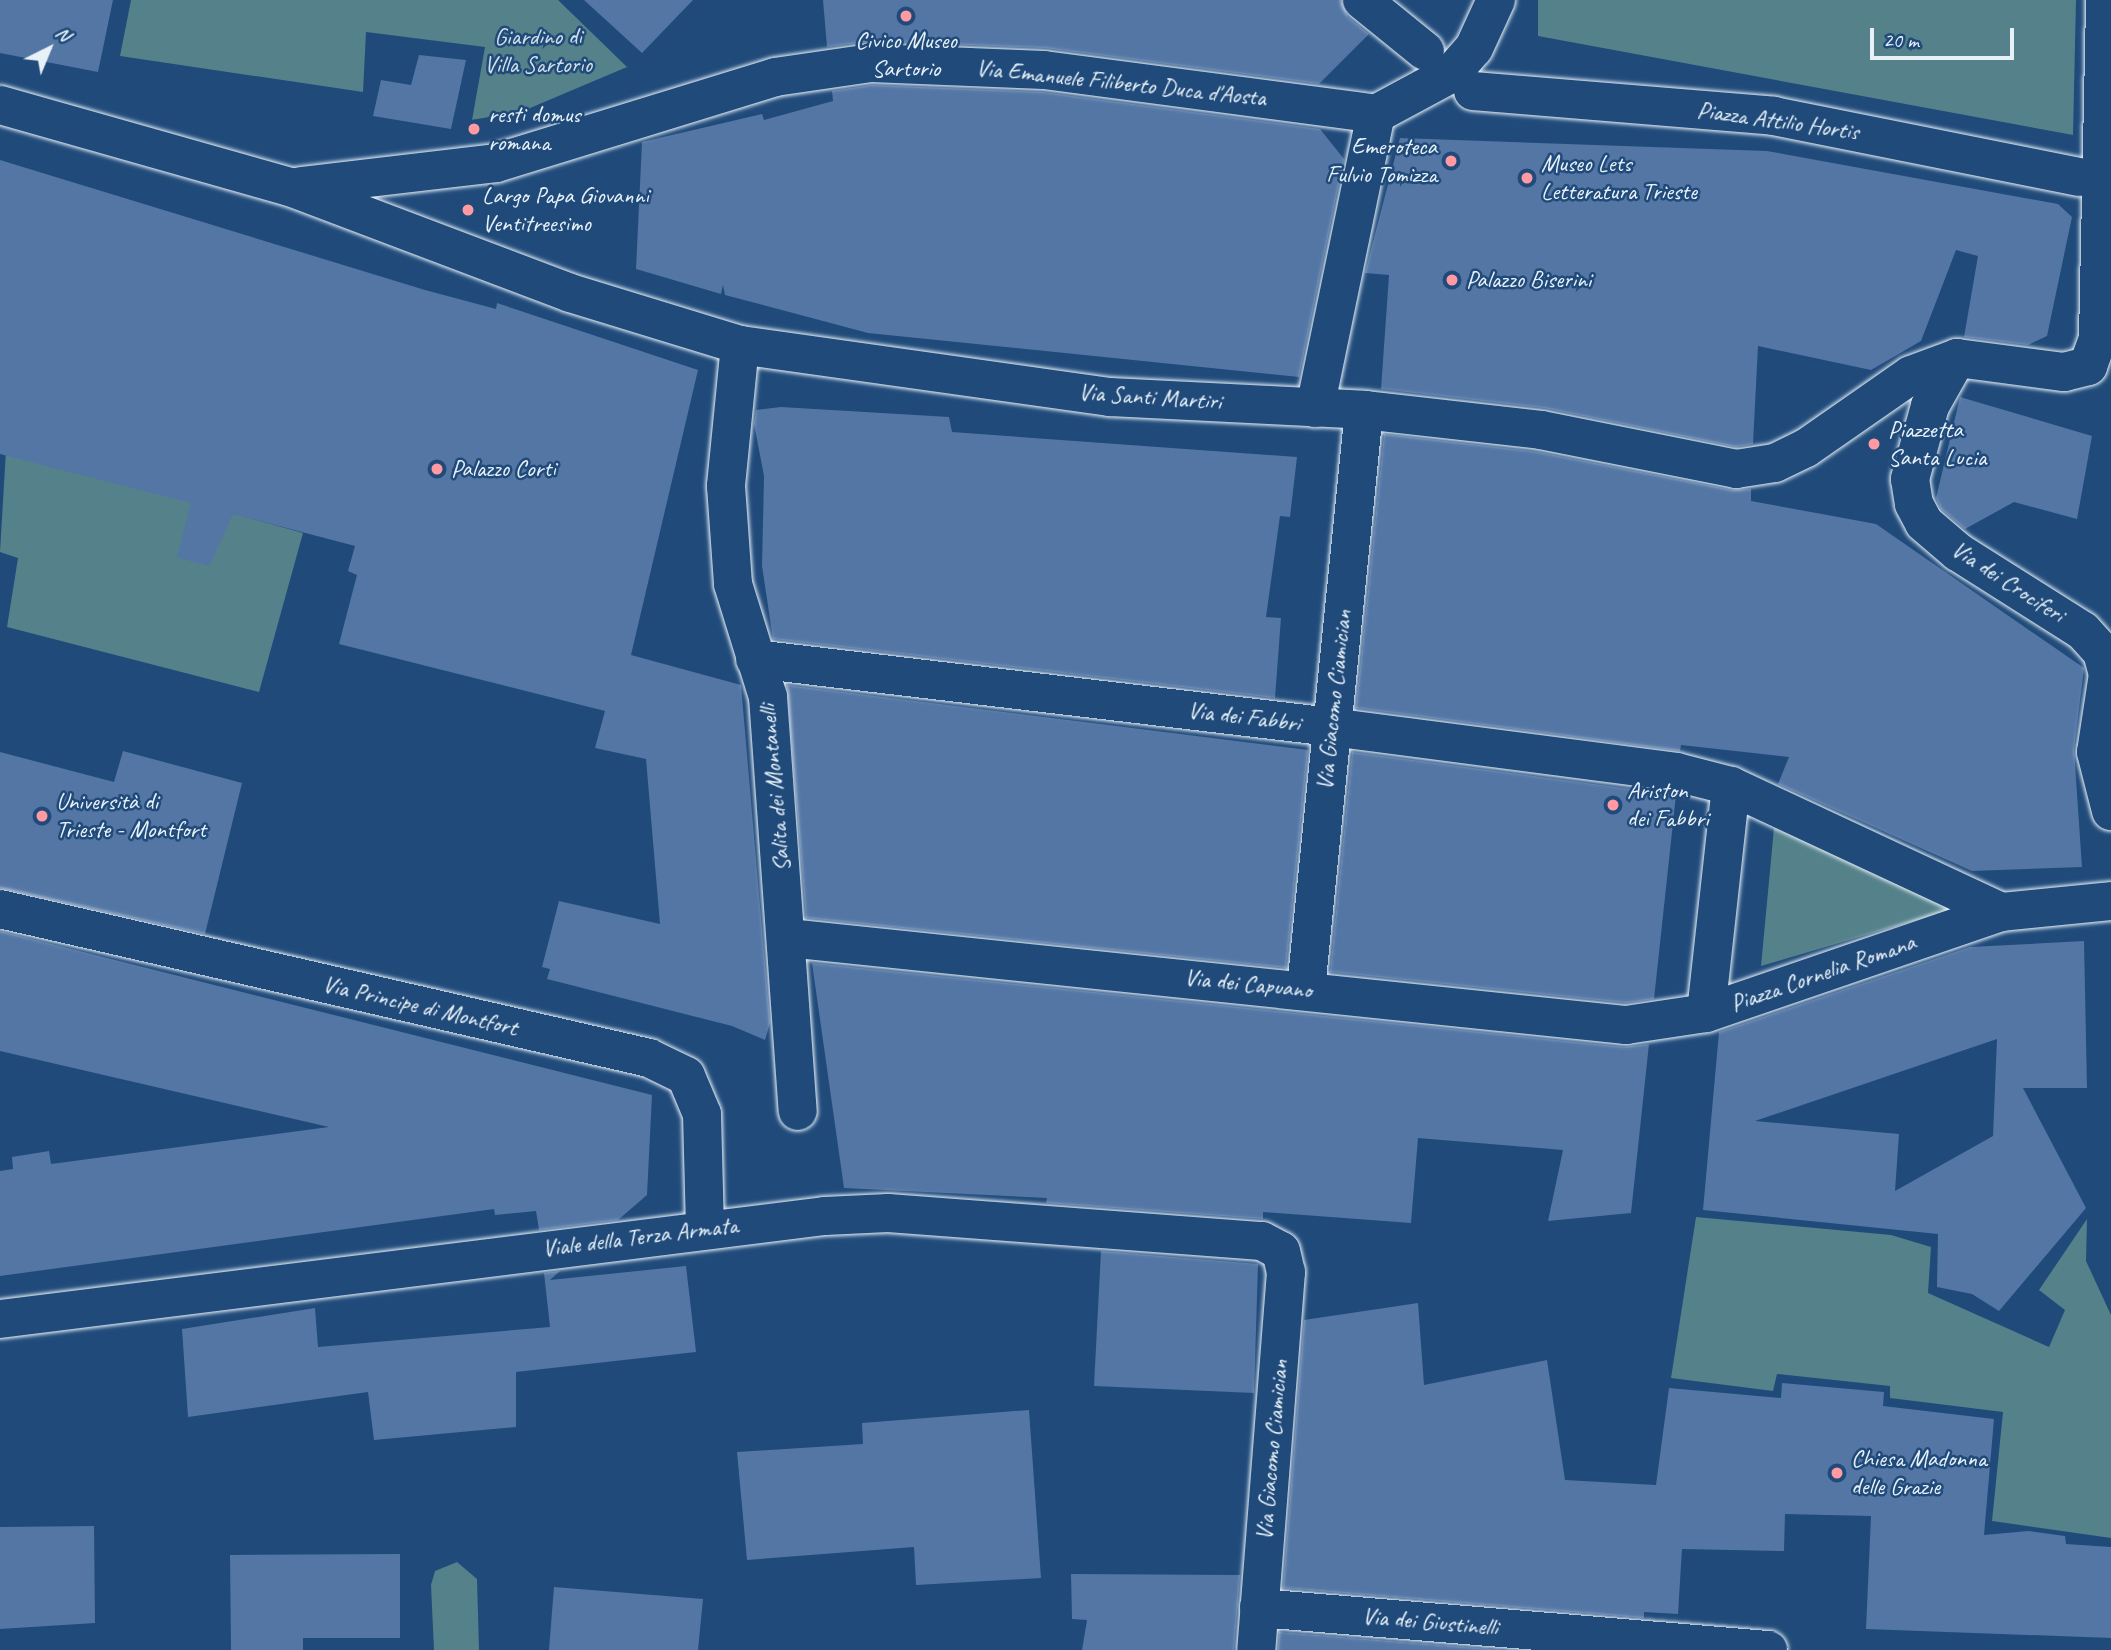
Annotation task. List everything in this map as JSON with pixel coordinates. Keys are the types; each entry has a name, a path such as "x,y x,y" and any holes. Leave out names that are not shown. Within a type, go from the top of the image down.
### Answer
{"street":[{"path":"1362,0 1425,51"},
{"path":"1315,408 1376,114 1452,73 1474,48 1496,0"},
{"path":"1957,358 2064,372 2088,366 2098,339 2092,179 2105,0"},
{"name":"Via Emanuele Filiberto Duca d'Aosta","path":"290,187 484,165 582,139 775,77 871,63 1044,70 1376,114"},
{"name":"Piazza Attilio Hortis","path":"1473,91 1774,116 2092,179"},
{"path":"0,105 290,187"},
{"name":"Via Santi Martiri","path":"290,187 570,293 740,345 1110,397 1364,410 1541,430 1736,469 1775,463 1806,448 1911,376 1957,358"},
{"name":"Salita dei Montanelli","path":"740,345 726,486 733,584 768,696 788,938 798,1111"},
{"name":"Via dei Crociferi","path":"1957,358 1930,406 1909,479 1913,504 1924,523 1958,552 2082,631 2102,652 2108,674 2096,752 2111,811"},
{"name":"Via Giacomo Ciamician","path":"1306,989 1364,410"},
{"name":"Via dei Fabbri","path":"755,659 1331,727 1676,772 1731,786"},
{"path":"1731,786 2001,912"},
{"name":"Piazza Cornelia Romana","path":"1731,786 1706,1013 2001,912 2111,901"},
{"name":"Via Principe di Montfort","path":"0,909 649,1058 686,1076 702,1114 705,1229"},
{"name":"Via dei Capuano","path":"788,938 1306,989 1646,1027 1706,1013"},
{"name":"Viale della Terza Armata","path":"0,1319 705,1229 888,1213 1262,1241 1281,1251"},
{"name":"Via Giacomo Ciamician","path":"1256,1650 1286,1272 1281,1251"},
{"name":"Via dei Giustinelli","path":"1259,1608 1630,1645 1768,1650"}],"green space":[{"name":"Giardino di Villa Sartorio","path":"131,0 558,0 627,67 523,111 472,120 485,47 366,32 363,92 120,56"},
{"path":"1538,0 2076,0 2073,135 1538,36"},
{"path":"6,450 303,533 259,692 7,627 18,558 0,552"},
{"path":"1774,828 1957,908 1761,966"},
{"path":"1696,1217 1891,1235 1931,1247 1928,1293 2049,1347 2065,1310 2039,1290 2087,1219 2086,1261 2111,1315 2111,1538 1992,1521 2003,1412 1890,1398 1890,1386 1777,1374 1773,1391 1671,1378"},
{"path":"457,1562 477,1579 479,1650 434,1650 431,1585 435,1571"}],"building":[{"path":"0,0 113,0 98,72 0,53"},
{"path":"584,0 693,0 642,53"},
{"path":"823,0 1341,0 1348,17 1369,34 1319,84 1045,48 872,41 827,47"},
{"path":"419,55 466,60 451,129 373,116 381,80 411,85"},
{"path":"872,85 1042,92 1320,129 1344,159 1299,377 868,333 725,295 723,285 721,294 636,269 642,142 762,114 764,120 833,101 832,91"},
{"name":"Palazzo Biserini","path":"1400,138 1767,151 2058,204 2072,217 2047,336 2028,345 1964,337 1978,256 1956,250 1921,341 1871,370 1758,346 1753,444 1736,447 1544,408 1381,389 1389,275 1365,273"},
{"path":"0,160 425,290 496,309 497,303 698,370 631,655 741,685 770,1023 765,1040 732,1026 547,979 550,969 542,967 559,901 660,924 646,759 595,748 605,711 339,644 357,575 348,571 355,546 233,514 209,566 177,557 191,503 0,454"},
{"path":"1960,397 2092,436 2077,519 2014,502 1965,529 1941,509 1936,498"},
{"path":"781,407 949,417 952,432 1297,457 1290,517 1280,516 1266,617 1281,618 1275,698 773,639 762,566 764,476 754,424 756,410"},
{"path":"1384,434 1538,452 1732,490 1751,489 1751,501 1876,524 2084,668 2074,749 2082,867 1972,871 1778,784 1789,757 1681,745 1680,751 1356,708"},
{"path":"787,685 1308,750 1286,968 806,918"},
{"path":"123,751 242,783 205,934 0,888 0,752 114,782"},
{"path":"1352,752 1676,795 1654,999 1626,1003 1330,972"},
{"path":"0,931 652,1095 647,1195 618,1220 539,1230 536,1211 495,1215 494,1209 0,1276 0,1171 13,1169 12,1157 49,1151 51,1164 329,1127 0,1051"},
{"path":"2084,941 2087,1088 2023,1088 2086,1208 1999,1311 1972,1294 1937,1287 1938,1234 1703,1210 1719,1032 1970,947","holes":["1997,1039 1993,1136 1895,1191 1899,1134 1755,1121"]},
{"path":"812,963 1624,1047 1649,1044 1631,1213 1548,1221 1563,1150 1418,1138 1411,1223 1263,1212 1263,1219 1046,1203 1047,1198 844,1188"},
{"path":"1101,1251 1258,1264 1254,1393 1094,1386"},
{"path":"686,1266 696,1352 516,1372 516,1427 374,1440 368,1392 188,1417 182,1329 315,1308 318,1347 550,1327 544,1273 560,1271 550,1280"},
{"path":"1418,1303 1424,1385 1547,1360 1565,1480 1656,1485 1669,1388 1781,1398 1782,1383 1884,1392 1883,1406 1994,1419 1984,1535 2028,1531 2065,1536 2066,1544 2111,1547 2111,1638 1866,1629 1871,1516 1785,1514 1784,1551 1682,1549 1678,1614 1644,1612 1644,1618 1283,1588 1304,1320"},
{"path":"1029,1410 1041,1578 916,1585 914,1547 747,1560 737,1452 863,1444 862,1423"},
{"path":"94,1526 95,1623 0,1629 0,1527"},
{"path":"400,1554 400,1638 303,1638 303,1650 231,1650 230,1555"},
{"path":"1071,1574 1240,1575 1234,1650 1082,1650 1087,1620 1072,1619"},
{"path":"554,1587 703,1599 698,1650 549,1650"},
{"path":"1279,1632 1502,1650 1278,1650"}],"place":[{"name":"Civico Museo Sartorio","path":"906,16"},
{"name":"resti domus romana","path":"474,129"},
{"name":"Emeroteca Fulvio Tomizza","path":"1451,161"},
{"name":"Museo Lets Letteratura Trieste","path":"1527,178"},
{"name":"Largo Papa Giovanni Ventitreesimo","path":"468,210"},
{"name":"Palazzo Biserini","path":"1452,280"},
{"name":"Piazzetta Santa Lucia","path":"1874,444"},
{"name":"Palazzo Corti","path":"437,469"},
{"name":"Ariston dei Fabbri","path":"1613,805"},
{"name":"Università di Trieste - Montfort","path":"42,816"},
{"name":"Chiesa Madonna delle Grazie","path":"1837,1473"}]}
